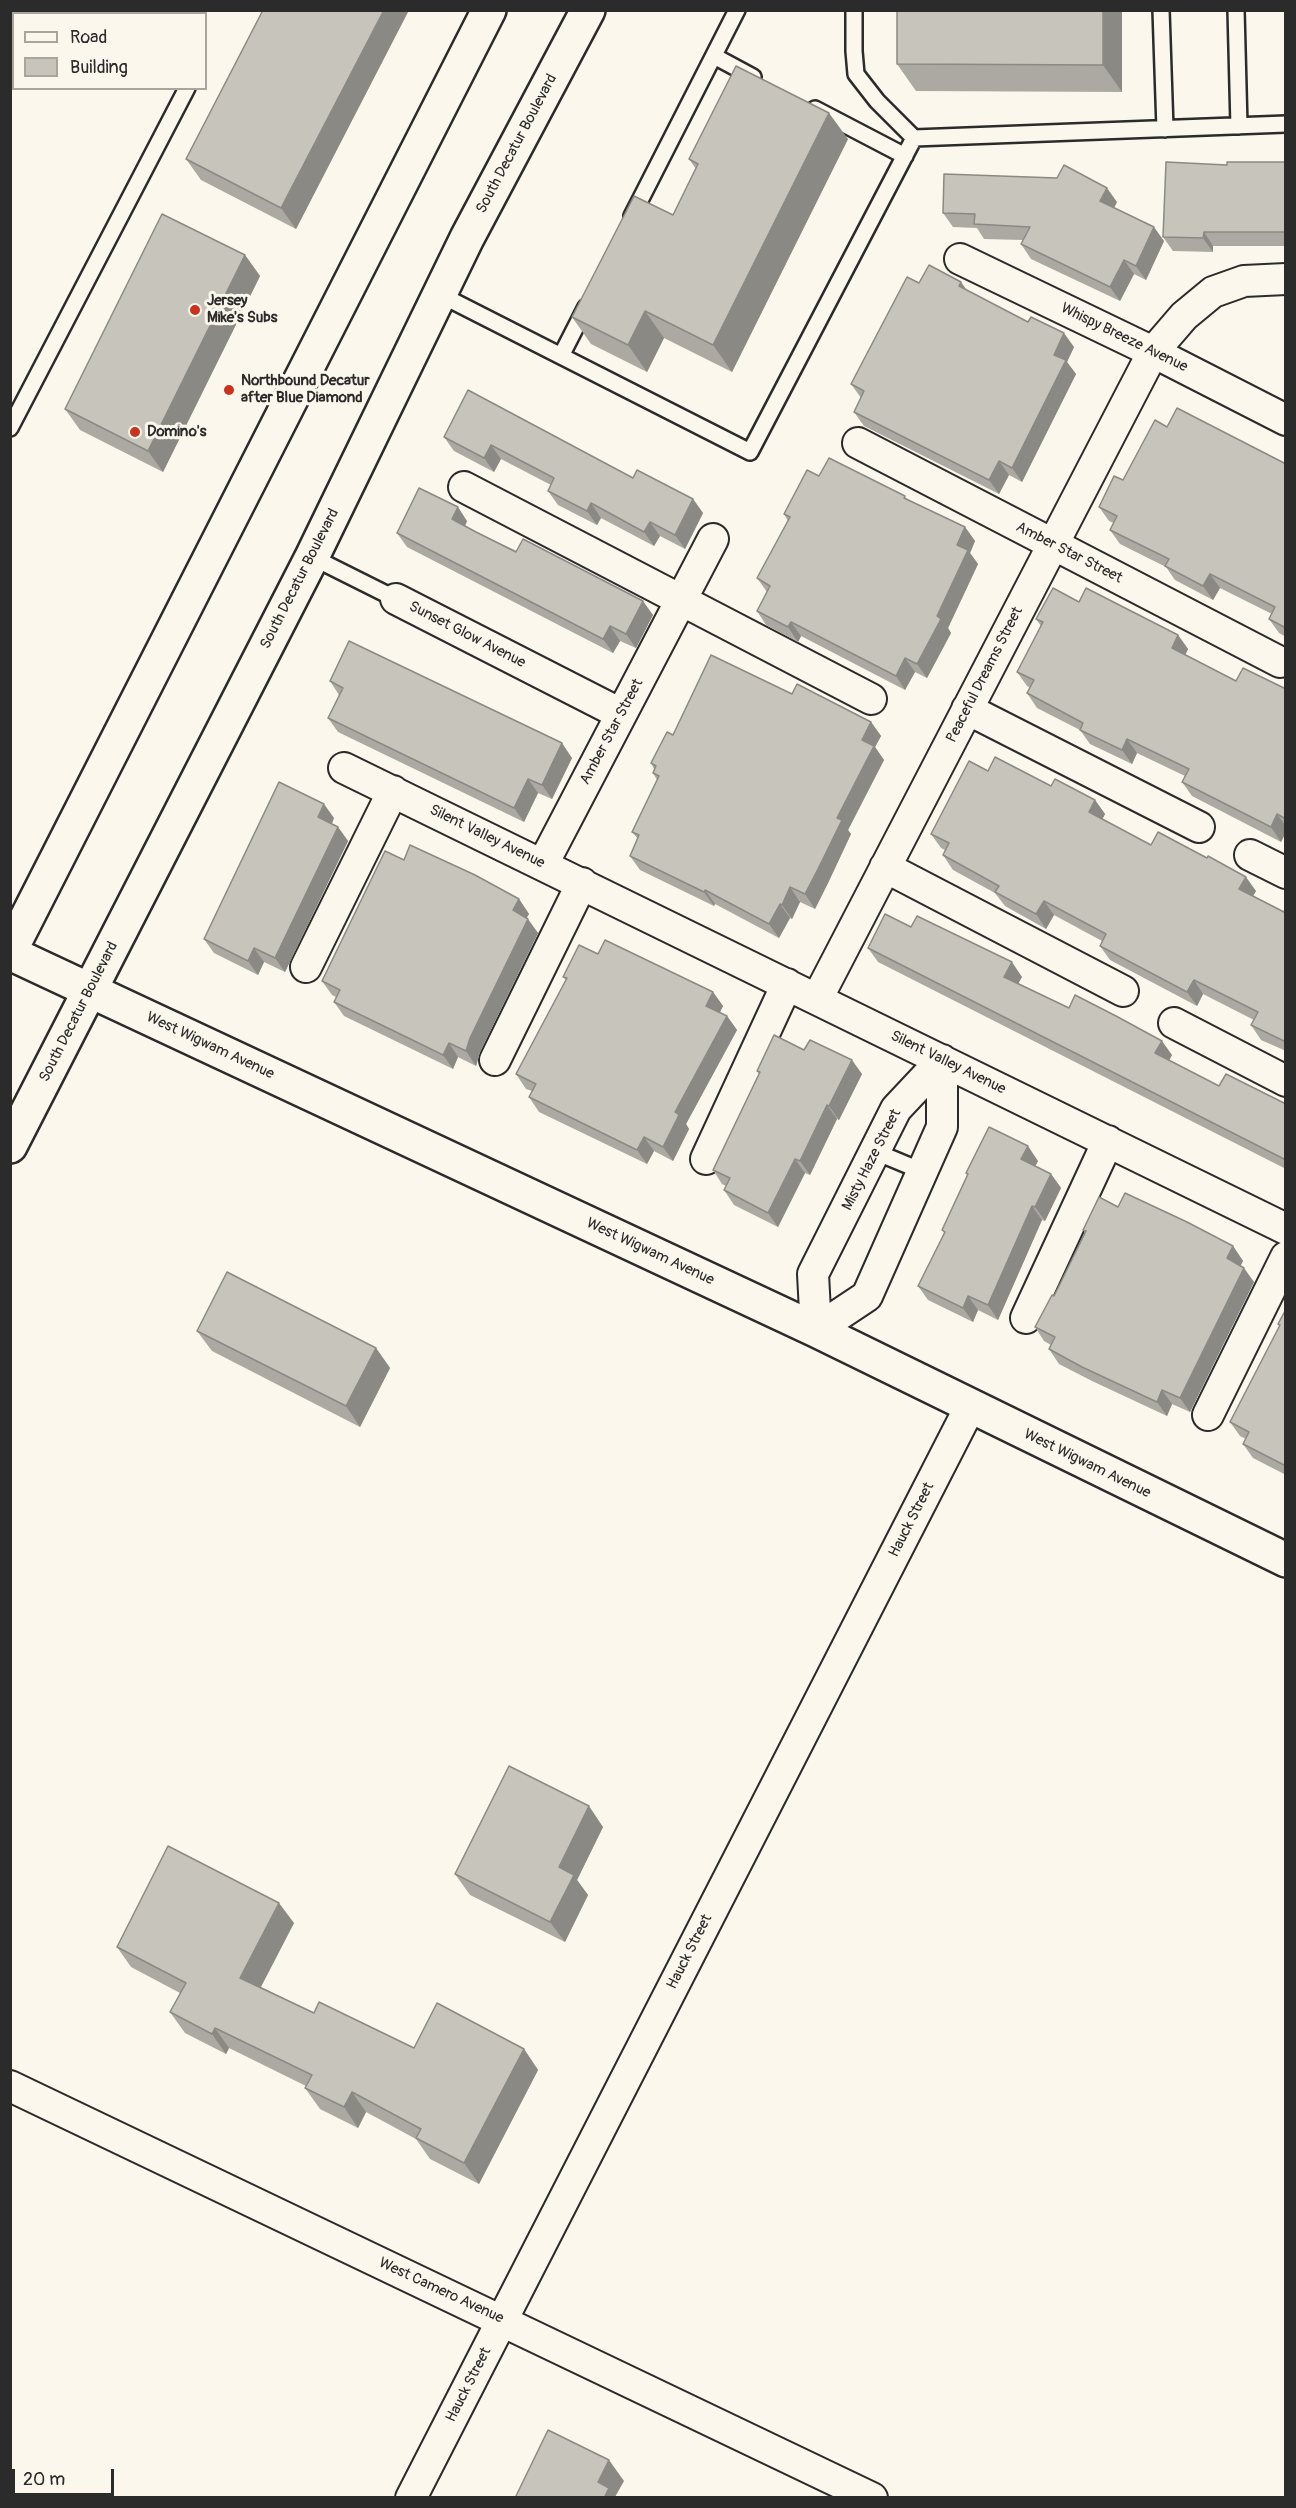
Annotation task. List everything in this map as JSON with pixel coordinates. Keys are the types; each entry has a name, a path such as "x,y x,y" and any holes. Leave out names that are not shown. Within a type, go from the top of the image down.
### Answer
{"main road":[{"path":"10,952 489,10"},
{"name":"South Decatur Boulevard","path":"10,1146 312,556 439,294 588,10"},
{"name":"West Wigwam Avenue","path":"10,952 816,1330 1286,1560"}],"street":[{"name":"Whispy Breeze Avenue","path":"960,259 1153,352 1286,420"},
{"name":"Peaceful Dreams Street","path":"817,999 1153,352 1184,316 1213,292 1244,281 1286,279"},
{"name":"Amber Star Street","path":"858,443 1280,662"},
{"path":"464,487 871,699"},
{"name":"Amber Star Street","path":"543,864 713,539"},
{"name":"Sunset Glow Avenue","path":"396,599 621,714"},
{"path":"967,709 1199,827"},
{"name":"Silent Valley Avenue","path":"344,768 1286,1229"},
{"path":"306,967 393,791"},
{"path":"1250,855 1286,873"},
{"path":"885,867 1123,991"},
{"path":"495,1060 582,883"},
{"path":"706,1159 787,984"},
{"path":"1174,1023 1286,1081"},
{"path":"816,1330 867,1296 924,1172 942,1127 942,1060"},
{"name":"Misty Haze Street","path":"816,1330 813,1274 896,1109 942,1060"},
{"path":"1026,1317 1108,1141"},
{"path":"1208,1415 1286,1257"},
{"name":"Hauck Street","path":"411,2498 970,1407"},
{"name":"West Camero Avenue","path":"10,2086 872,2498"}],"lane":[{"path":"624,232 737,10"},
{"path":"854,10 856,74 877,101 914,138 1286,124"},
{"path":"1161,10 1165,129"},
{"path":"1236,10 1239,126"},
{"path":"714,56 767,84"},
{"path":"10,428 186,90"},
{"path":"799,100 905,156"},
{"path":"439,294 750,452 914,138"},
{"path":"561,356 593,294"},
{"name":"Sunset Glow Avenue","path":"312,556 396,599"},
{"path":"876,1152 924,1172"}],"building":[{"path":"263,10 384,10 281,208 186,159"},
{"path":"897,10 1103,10 1103,65 897,64"},
{"path":"736,66 829,113 713,345 645,311 628,345 572,317 634,196 673,215 698,164 689,159"},
{"path":"1166,162 1227,165 1227,162 1286,162 1286,232 1204,232 1203,238 1163,237"},
{"path":"1064,165 1107,188 1100,201 1154,227 1136,266 1124,260 1110,287 1021,244 1030,227 974,224 975,214 943,213 944,174 1057,178"},
{"path":"162,214 245,255 148,451 65,409"},
{"path":"929,265 961,282 959,286 1028,322 1031,317 1064,333 1054,355 1066,360 1012,468 999,461 989,480 854,412 864,391 851,384 907,277 919,283"},
{"path":"468,390 633,478 637,470 693,499 675,535 650,522 644,532 591,503 587,511 548,491 554,478 491,445 484,458 444,437"},
{"path":"1177,408 1286,464 1286,628 1269,619 1275,607 1210,574 1203,586 1165,566 1169,559 1110,530 1117,516 1099,507 1114,476 1123,480 1155,420 1167,427"},
{"path":"829,458 965,527 957,545 968,550 937,616 941,619 917,664 905,658 896,676 791,622 788,627 757,611 770,586 757,578 790,517 784,514 807,470 819,476"},
{"path":"419,488 458,507 452,519 476,532 516,552 523,539 643,601 626,634 610,626 603,639 397,533"},
{"path":"1053,588 1079,602 1086,588 1178,635 1172,648 1236,681 1243,668 1286,689 1286,819 1277,814 1271,827 1182,782 1189,769 1127,739 1122,750 1080,730 1083,723 1027,693 1034,680 1017,672 1043,622 1036,619"},
{"path":"349,641 562,743 542,785 528,779 514,808 328,718 343,688 330,681"},
{"path":"711,655 792,694 797,684 871,722 862,740 874,746 837,818 842,820 818,869 805,894 790,887 782,905 780,904 769,924 705,890 704,892 630,856 639,835 632,832 659,776 653,773 656,766 651,763 667,732 673,735"},
{"path":"995,757 1051,786 1055,779 1095,800 1089,812 1151,845 1158,832 1207,858 1208,856 1246,877 1239,889 1286,913 1286,1042 1251,1025 1258,1012 1194,980 1187,992 1100,946 1106,934 1044,901 1036,914 995,892 999,886 943,855 949,843 931,834 969,761 988,771"},
{"path":"279,782 324,804 318,817 338,827 275,958 254,948 248,961 204,939"},
{"path":"410,845 475,875 519,899 513,910 528,919 470,1038 466,1051 449,1043 443,1055 334,1002 340,990 322,981 385,851 404,860"},
{"path":"885,914 911,927 917,916 1012,962 1004,977 1069,1008 1075,995 1162,1041 1155,1053 1219,1086 1226,1074 1286,1104 1286,1160 868,948"},
{"path":"605,940 713,992 706,1006 727,1016 675,1112 679,1115 663,1147 644,1137 637,1150 529,1097 536,1084 516,1074 567,978 563,977 579,945 598,954"},
{"path":"774,1035 804,1050 810,1040 852,1060 800,1161 795,1159 768,1213 724,1190 730,1178 713,1170 760,1072 757,1071"},
{"path":"989,1127 1028,1146 1021,1159 1051,1174 1035,1207 1032,1206 988,1305 968,1296 963,1308 918,1286 945,1232 942,1230 968,1174 966,1173"},
{"path":"1125,1193 1233,1246 1227,1258 1244,1268 1180,1398 1162,1390 1157,1402 1082,1367 1049,1349 1055,1337 1035,1327 1052,1295 1054,1296 1086,1231 1083,1230 1099,1197 1118,1207"},
{"path":"227,1272 376,1348 346,1406 197,1331"},
{"path":"1286,1309 1286,1466 1243,1444 1249,1432 1230,1422"},
{"path":"509,1766 589,1806 559,1867 574,1875 550,1922 455,1874"},
{"path":"168,1846 279,1903 240,1978 314,2013 319,2002 414,2048 437,2003 524,2049 464,2163 416,2138 421,2129 352,2092 344,2107 305,2088 312,2075 215,2028 212,2034 170,2012 186,1983 117,1947"},
{"path":"548,2430 609,2460 598,2482 609,2488 604,2498 515,2498"}],"place":[{"name":"Jersey Mike's Subs","path":"195,310"},
{"name":"Northbound Decatur after Blue Diamond","path":"229,390"},
{"name":"Domino's","path":"135,432"}]}
